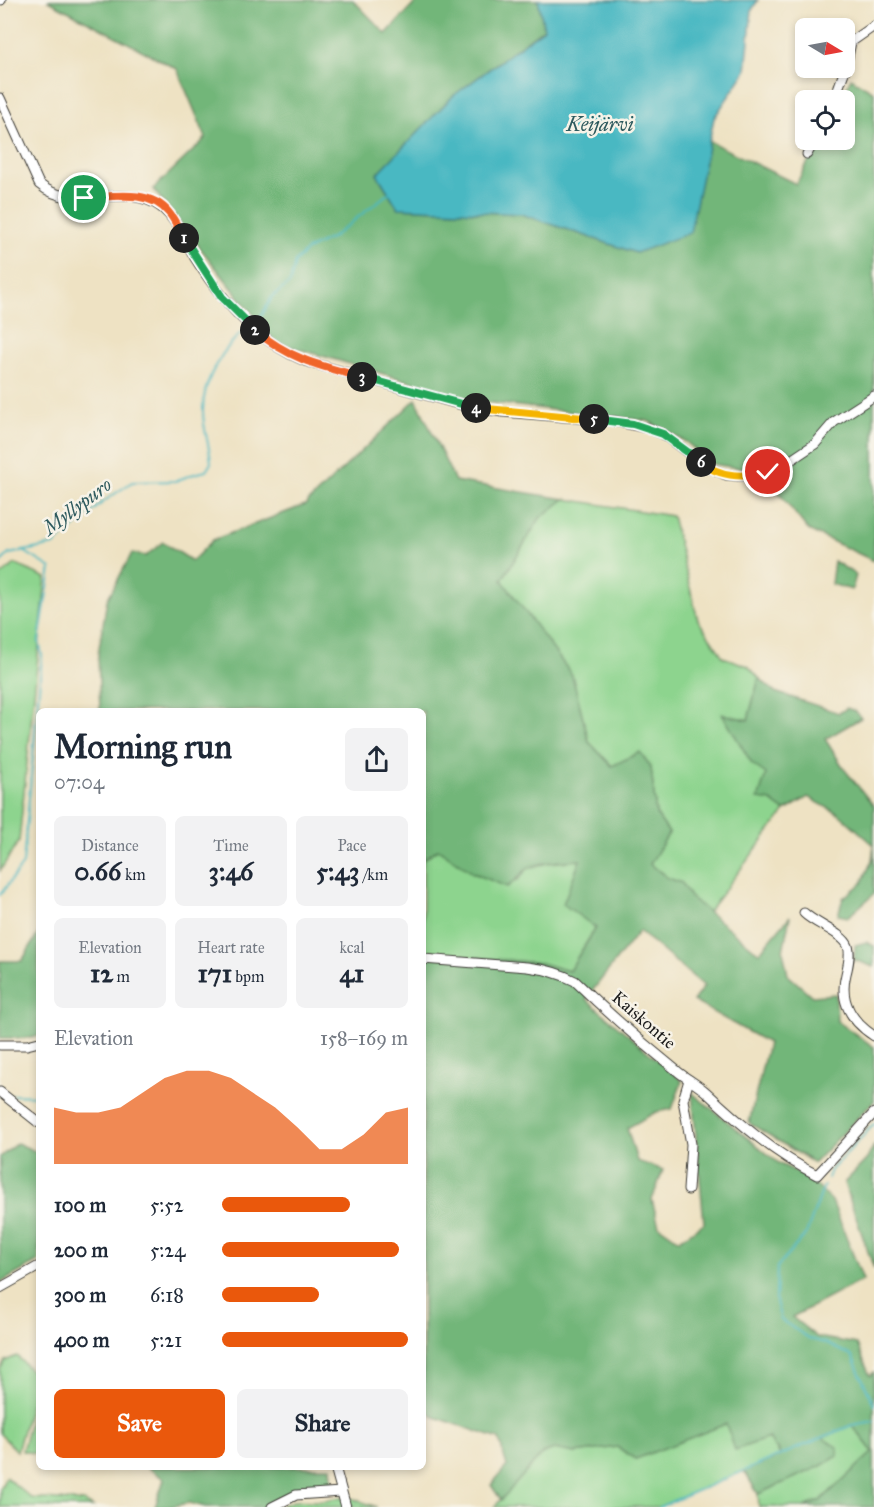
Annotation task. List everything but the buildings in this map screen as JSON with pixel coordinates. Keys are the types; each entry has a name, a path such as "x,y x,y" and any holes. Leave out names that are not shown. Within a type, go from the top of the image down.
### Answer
{"street":[{"path":"838,90 846,67 851,42 874,26"},
{"path":"0,98 39,184 49,192 62,197 138,196 153,200 168,212 206,276 240,317 280,350 323,366 469,407 614,421 646,428 663,434 706,466 726,475 738,476 756,475 778,468 814,444 834,422 874,396"},
{"path":"807,154 809,150"},
{"path":"804,913 817,924 838,935 848,945 849,954 843,990 845,1003 858,1024 874,1036"},
{"name":"Kaiskontie","path":"426,959 544,969 566,976 575,981 759,1137 799,1166 816,1174 874,1113"},
{"path":"0,1045 36,1043"},
{"path":"688,1190 691,1144 683,1100 689,1080"},
{"path":"0,1092 36,1121"},
{"path":"0,1288 36,1268"},
{"path":"335,1470 346,1507"},
{"path":"272,1507 296,1495 341,1492"}],"green space":[{"path":"47,0 353,0 386,34 418,0 538,0 544,28 453,96 377,174 398,208 521,214 636,253 690,232 709,141 796,184 815,150 855,150 855,90 845,90 851,78 874,92 874,561 808,530 758,466 745,469 712,464 686,442 648,421 476,401 275,342 153,189 206,138 177,69"},
{"path":"416,399 455,481 565,499 540,518 502,580 572,675 589,742 612,766 640,752 651,767 656,814 669,833 650,864 668,878 682,883 690,897 759,953 790,916 783,951 788,975 812,996 836,994 837,1021 874,1047 874,1101 814,1163 749,1123 768,1043 693,1001 704,986 639,931 586,999 682,1081 672,1109 656,1112 627,1128 637,1161 663,1170 652,1200 659,1226 679,1240 704,1223 692,1093 780,1164 801,1174 818,1187 832,1201 863,1280 792,1317 817,1337 857,1344 870,1376 874,1372 874,1507 804,1507 820,1501 873,1452 852,1425 823,1438 838,1448 838,1456 758,1494 744,1471 780,1456 778,1448 774,1447 769,1438 735,1450 726,1424 636,1459 617,1447 575,1453 554,1449 543,1453 501,1500 491,1485 507,1466 499,1439 432,1416 426,1408 426,953 540,963 569,971 596,928 563,904 580,860 552,862 531,867 507,887 473,873 438,849 426,858 426,708 100,708 98,654 107,600 132,553 146,556 163,542 192,561 213,540 305,505"},
{"path":"565,499 672,516 698,620 723,657 748,666 759,678 748,720 723,715 766,774 771,801 785,811 708,912 690,897 682,883 668,878 649,863 669,833 656,814 651,767 612,766 589,742 572,675 501,580 540,518"},
{"path":"834,561 856,575 852,590 831,584"},
{"path":"15,564 46,578 19,841 0,871 0,576"},
{"path":"759,678 775,692 839,713 847,708 855,711 861,718 825,739 845,770 874,806 874,845 839,814 808,797 785,811 771,801 758,799 766,774 752,764 722,714 748,720"},
{"path":"874,845 874,894 848,917 838,915 843,898 862,883 872,860"},
{"path":"438,849 473,873 518,880 527,869 548,863 580,860 596,927 569,971 540,963 426,953 426,858"},
{"path":"36,937 36,1037 0,1038 0,961 22,961"},
{"path":"866,942 874,946 874,967 854,960 855,945"},
{"path":"17,1143 36,1152 36,1263 0,1283 0,1157"},
{"path":"874,1145 874,1269 844,1183 867,1159"},
{"path":"17,1356 36,1376 36,1385 17,1451 0,1434 0,1370 5,1361"},
{"path":"33,1410 36,1411 36,1453 22,1451"},
{"path":"726,1423 765,1437 776,1448 780,1456 659,1507 494,1507 543,1453 554,1449 575,1453 617,1447 636,1459"},
{"path":"852,1425 873,1452 820,1501 804,1507 759,1507 758,1494 821,1466 822,1438"},
{"path":"151,1470 331,1470 333,1488 287,1494 262,1507 206,1507 189,1503 155,1507 164,1479"},
{"path":"6,1477 31,1498 84,1502 93,1507 0,1507 0,1489"},
{"path":"351,1498 377,1507 279,1507 294,1501 321,1501"}],"water":[{"name":"Keijärvi","path":"538,0 758,0 752,10 746,71 714,118 690,233 636,253 521,214 398,208 377,174 453,96 544,29"}],"waterway":[{"name":"Myllypuro","path":"252,323 262,315 272,297 290,283 295,262 307,250 333,237 390,192"},
{"name":"Myllypuro","path":"0,563 9,554 54,545 103,502 132,482 175,481 206,471 211,463 203,418 206,388 223,354 248,327"},
{"path":"22,550 51,568 39,641 42,656 37,708"},
{"path":"0,895 23,864 36,722"},
{"path":"13,1095 36,1096"},
{"path":"828,1178 831,1170 874,1124"},
{"path":"824,1186 806,1234 777,1267 776,1302 781,1320 810,1339 825,1343 852,1356 874,1405"},
{"path":"659,1507 852,1425 874,1421"}],"route":[{"path":"84,198 138,196 153,200 168,212 206,276 222,297 265,339 292,356 469,407 633,424 663,434 706,466 726,475 756,475 768,472"}]}
